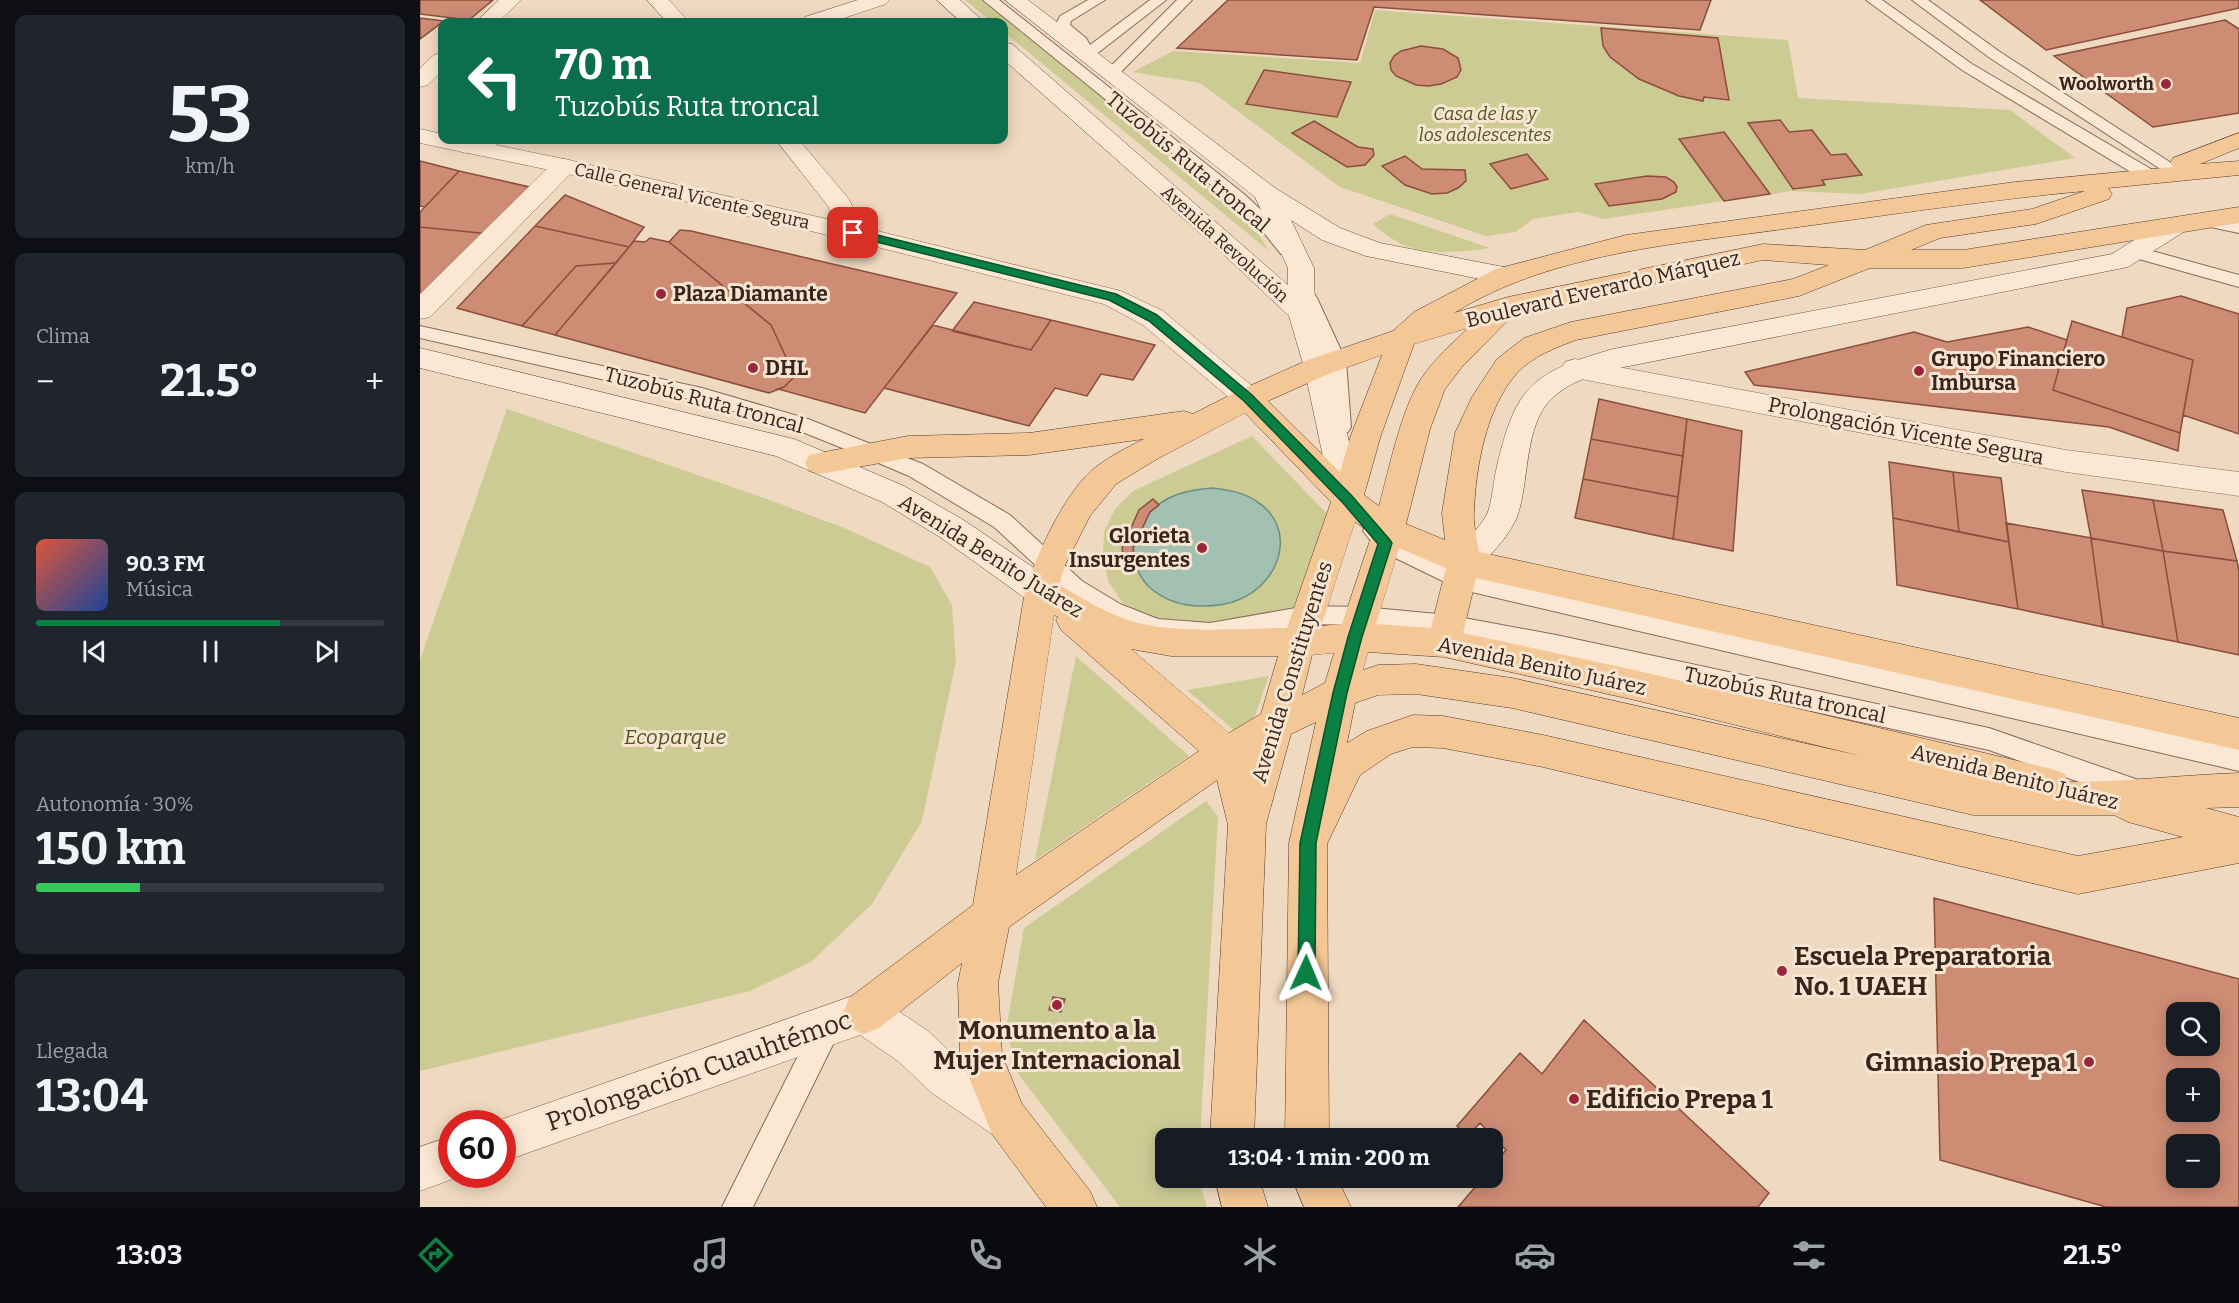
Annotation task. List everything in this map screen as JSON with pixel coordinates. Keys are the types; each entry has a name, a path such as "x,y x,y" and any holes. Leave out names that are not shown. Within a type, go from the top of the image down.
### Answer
{"main road":[{"path":"491,18 512,0"},
{"path":"657,0 674,18"},
{"path":"825,18 879,0"},
{"path":"947,0 968,18"},
{"path":"1015,0 1266,193 1331,234 1375,249 1505,275"},
{"name":"Avenida Revolución","path":"1008,52 1229,245 1301,312 1327,364 1347,500"},
{"path":"420,80 438,64"},
{"name":"Calle General Vicente Segura","path":"420,136 438,138"},
{"name":"Boulevard Everardo Márquez","path":"1446,634 1461,571 1458,513 1470,433 1486,397 1507,366 1534,345 1571,331 1799,287 1935,231 2036,216 2160,172 2239,140"},
{"name":"Calle General Vicente Segura","path":"483,144 564,166 853,233 1113,297 1153,318 1248,398"},
{"path":"790,144 839,204 853,233"},
{"path":"420,310 564,166"},
{"name":"Boulevard Everardo Márquez","path":"1505,275 1626,243 2160,172 2239,168"},
{"path":"1266,193 1301,268 1301,312"},
{"name":"Boulevard Everardo Márquez","path":"1074,1207 1007,1119 981,1055 978,983 992,916 1045,578 1079,508 1105,476 1206,419 1327,364 1508,306 1763,252 1870,259 1963,259 2239,215"},
{"name":"Boulevard Everardo Márquez","path":"1461,571 1500,519 1521,422 1533,399 1549,384 1575,369 1613,359 2119,261 2173,227"},
{"name":"Avenida Constituyentes","path":"1232,1128 1247,824 1304,629 1366,435 1403,338 1424,319 1505,275"},
{"path":"1306,1128 1308,843 1340,693 1387,537 1415,429 1432,385 1452,360 1508,306"},
{"name":"Avenida Benito Juárez","path":"420,358 783,447 893,494 1045,578 1090,619 1136,637 1171,642 1359,626 1446,634 1639,686 2109,800 2239,835"},
{"name":"Prolongación Vicente Segura","path":"1575,369 2066,461 2239,484"},
{"path":"1248,398 1347,500 1387,537 1461,571 2239,734"},
{"path":"820,463 908,447 1029,444 1206,419"},
{"path":"1045,578 1226,753 1234,773 1247,824"},
{"path":"846,1020 1226,753 1276,724 1340,693 1378,680 1416,679 1532,697 1973,798 2109,800 2148,794 2239,790"},
{"path":"1308,843 1347,763 1380,742 1413,731 1472,736 1543,751 2078,875 2239,845"},
{"name":"Prolongación Cuauhtémoc","path":"516,1135 846,1020 913,1046 947,1078 1007,1119"},
{"path":"420,1168 438,1162"},
{"path":"1239,1188 1245,1207"},
{"path":"1319,1188 1328,1207"}],"lane":[{"name":"Tuzobús Ruta troncal","path":"990,0 1238,198 1266,224 1301,268 1327,364"},
{"path":"1098,0 1065,19 1062,26 1081,41 1085,56 1159,0"},
{"path":"1111,74 1185,0"},
{"path":"1873,0 1968,68 2160,172"},
{"path":"1919,0 2160,172"},
{"path":"2207,221 2239,227"},
{"path":"2134,252 2239,281"},
{"name":"Tuzobús Ruta troncal","path":"420,332 702,395 801,424 916,470 1002,521 1045,578"},
{"name":"Tuzobús Ruta troncal","path":"1461,571 2239,760"},
{"name":"Tuzobús Ruta troncal","path":"1446,634 1556,645 1989,739 2239,823"},
{"path":"737,1207 846,1020"}],"green space":[{"path":"965,0 984,0 1006,18 987,18"},
{"name":"Casa de las y los adolescentes","path":"1375,10 1788,40 1798,98 2010,110 2075,158 1860,194 1791,191 1603,219 1578,212 1533,219 1516,232 1486,236 1340,187 1200,83 1133,72 1173,51 1360,63"},
{"path":"1008,19 1241,207 1269,251 1008,35"},
{"path":"1390,214 1490,248 1442,252 1407,246 1390,238 1373,224"},
{"name":"Ecoparque","path":"507,409 842,527 930,567 952,605 956,662 922,821 872,904 811,962 750,991 420,1071 420,660"},
{"path":"1252,436 1328,515 1292,612 1205,628 1149,620 1125,606 1108,581 1103,557 1104,532 1115,509 1133,491"},
{"path":"1076,656 1189,756 1035,860"},
{"path":"1269,676 1254,718 1234,730 1187,690"},
{"path":"1206,801 1218,817 1201,1128 1155,1128 1155,1188 1201,1188 1207,1207 1120,1207 1019,1075 1006,1030 1024,928"}],"shaded area":[{"path":"1213,488 1246,495 1269,512 1277,526 1280,540 1279,555 1265,582 1238,600 1207,606 1187,605 1173,601 1148,586 1139,574 1133,554 1134,546 1148,514 1159,504 1180,494"}],"building":[{"path":"420,0 493,0 471,18 420,14"},
{"path":"1228,0 1711,0 1700,30 1374,7 1357,60 1177,48"},
{"path":"1980,0 2239,0 2239,8 2046,50"},
{"path":"420,18 438,20 438,26 420,39"},
{"name":"Woolworth","path":"2225,20 2239,29 2239,113 2153,127 2054,56"},
{"path":"1601,28 1718,38 1729,100 1704,97 1703,101 1679,96 1639,79 1610,57 1603,46"},
{"path":"1421,46 1443,49 1458,58 1461,70 1457,77 1429,86 1416,85 1396,76 1391,70 1390,63 1394,56 1401,51"},
{"path":"1264,70 1351,82 1337,117 1246,104"},
{"path":"1780,120 1789,132 1812,130 1831,155 1846,154 1862,175 1822,180 1825,185 1793,189 1748,123"},
{"path":"1314,121 1358,147 1373,149 1374,155 1365,165 1347,167 1292,133"},
{"path":"1724,132 1770,194 1724,201 1679,139"},
{"path":"1527,154 1548,179 1511,189 1490,164"},
{"path":"1405,156 1422,169 1465,170 1466,181 1447,193 1432,194 1405,185 1382,166"},
{"path":"420,161 459,171 425,207 420,206"},
{"path":"459,171 534,188 490,234 420,227 420,212"},
{"path":"1647,176 1666,177 1674,182 1677,187 1676,192 1662,199 1609,206 1595,184"},
{"path":"565,195 644,227 629,247 535,226"},
{"path":"535,226 629,247 616,263 576,266 522,326 457,308"},
{"path":"420,227 490,234 420,294"},
{"path":"680,230 957,293 865,413 778,389 784,387 793,378 791,368 771,325 669,242"},
{"name":"Plaza Diamante","path":"650,238 669,242 771,325 791,368 793,378 784,387 769,393 555,335 634,241 645,242"},
{"path":"616,263 555,335 522,326 576,266"},
{"path":"2181,296 2239,314 2239,434 2183,415 2193,360 2122,337 2127,308"},
{"path":"974,302 1051,320 1031,350 952,331"},
{"path":"1051,320 1155,345 1133,380 1101,374 1087,396 1055,388 1029,426 884,388 933,325 1031,350"},
{"path":"2072,321 2193,360 2180,433 2053,390"},
{"path":"2028,327 2067,340 2053,390 2180,433 2178,451 2109,427 1754,385 1745,372 1914,332 1947,342"},
{"path":"1599,399 1687,419 1683,456 1591,439"},
{"path":"1687,419 1742,431 1733,551 1673,539"},
{"path":"1591,439 1683,456 1678,497 1583,479"},
{"path":"1889,462 1953,472 1959,532 1893,518"},
{"path":"1953,472 2001,478 2009,542 1959,532"},
{"path":"1583,479 1678,497 1673,539 1575,518"},
{"path":"2082,490 2153,500 2163,551 2091,538"},
{"path":"1153,499 1159,505 1150,512 1133,548 1135,559 1124,561 1122,548 1139,510"},
{"path":"2153,500 2223,510 2237,561 2163,551"},
{"path":"1893,518 2009,542 2018,609 1897,585"},
{"path":"2006,523 2091,538 2103,627 2018,609"},
{"path":"2091,538 2163,551 2178,642 2103,627"},
{"path":"2163,551 2237,561 2239,655 2178,642"},
{"name":"Gimnasio Prepa 1","path":"1934,898 2239,979 2239,1207 2106,1207 1940,1160"},
{"path":"1053,997 1065,999 1061,1012 1049,1010"},
{"name":"Edificio Prepa 1","path":"1584,1020 1769,1193 1758,1207 1458,1207 1474,1188 1503,1188 1503,1153 1506,1150 1503,1147 1503,1128 1485,1128 1480,1123 1475,1128 1457,1126 1520,1053 1542,1074"}],"place":[{"name":"Woolworth","path":"2166,84"},
{"name":"Plaza Diamante","path":"661,294"},
{"name":"DHL","path":"753,368"},
{"name":"Grupo Financiero Imbursa","path":"1919,371"},
{"name":"Glorieta Insurgentes","path":"1202,548"},
{"name":"Escuela Preparatoria No. 1 UAEH","path":"1782,971"},
{"name":"Monumento a la Mujer Internacional","path":"1057,1005"},
{"name":"Gimnasio Prepa 1","path":"2089,1062"},
{"name":"Edificio Prepa 1","path":"1574,1099"}],"route":[{"path":"853,233 1113,297 1153,318 1248,398 1347,500 1385,543 1340,693 1308,843 1306,973"}]}
